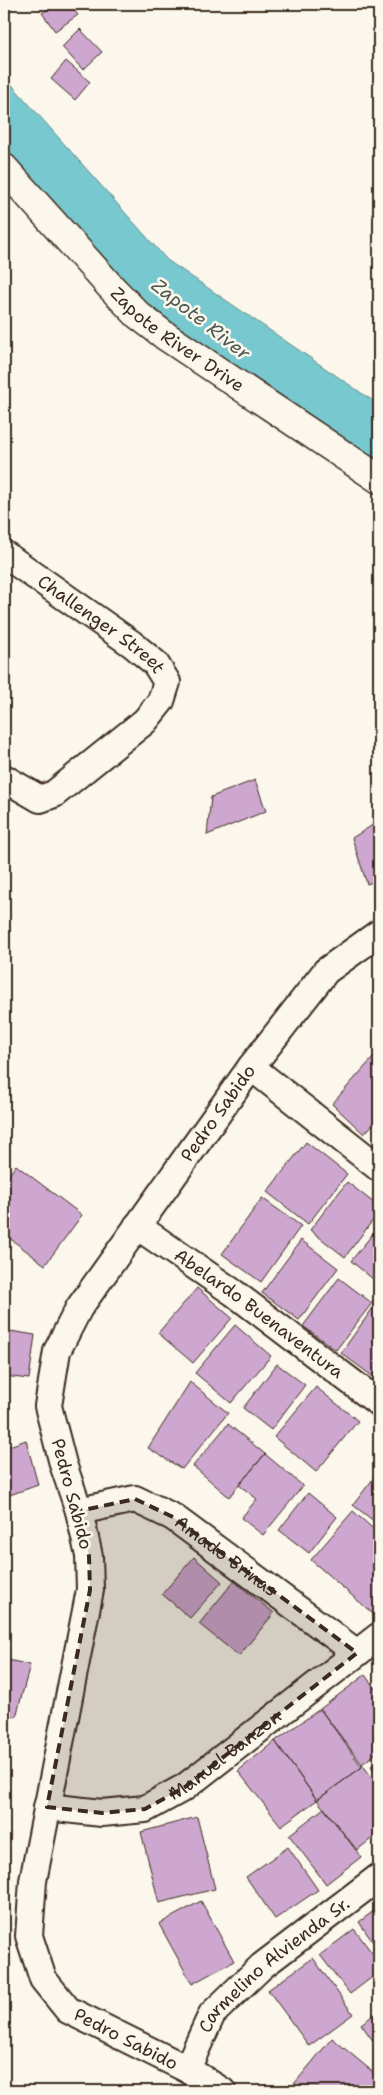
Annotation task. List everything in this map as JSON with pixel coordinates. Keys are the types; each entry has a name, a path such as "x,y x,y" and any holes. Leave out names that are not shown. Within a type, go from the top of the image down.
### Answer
{"main road":[{"name":"Zapote River Drive","path":"4,168 138,315 164,335 379,479"}],"street":[{"name":"Challenger Street","path":"4,554 132,644 155,663 167,682 161,701 145,721 54,794 40,799 4,778"},
{"name":"Pedro Sabido","path":"222,2091 186,2069 68,2010 43,1980 30,1936 33,1881 90,1590 89,1556 79,1511 63,1464 48,1406 57,1351 79,1308 251,1068 326,971 379,934"},
{"path":"251,1068 379,1168"},
{"name":"Abelardo Buenaventura","path":"137,1226 234,1293 379,1403"},
{"name":"Amado Brinas","path":"79,1511 135,1500 173,1517 357,1653"},
{"name":"Manuel Banzon","path":"47,1807 102,1813 145,1809 184,1786 379,1636"},
{"name":"Carmelino Alvienda Sr.","path":"186,2069 212,2014 262,1966 379,1877"}],"highlighted area":[{"path":"135,1499 173,1517 357,1653 185,1787 145,1809 102,1813 47,1807 90,1590 89,1556 79,1511"}],"water":[{"name":"Zapote River","path":"4,76 167,260 379,405 379,471 134,307 4,160"}],"building":[{"path":"56,4 69,4 78,15 55,31 42,13"},
{"path":"80,29 102,52 83,70 62,47"},
{"path":"66,61 90,82 75,100 51,79"},
{"path":"255,780 266,811 207,835 211,797"},
{"path":"379,821 379,880 367,884 352,838"},
{"path":"379,1051 379,1118 364,1134 332,1104"},
{"path":"306,1142 347,1174 308,1224 267,1192"},
{"path":"16,1165 82,1215 45,1265 4,1234 4,1182"},
{"path":"347,1182 379,1207 379,1212 345,1257 310,1230"},
{"path":"262,1198 301,1226 261,1282 222,1254"},
{"path":"379,1226 379,1284 351,1261"},
{"path":"301,1240 338,1268 299,1320 262,1293"},
{"path":"339,1278 372,1303 336,1350 303,1326"},
{"path":"197,1288 232,1318 193,1363 158,1333"},
{"path":"375,1305 379,1308 379,1381 341,1353"},
{"path":"235,1325 271,1356 231,1403 195,1373"},
{"path":"4,1330 35,1335 29,1379 4,1376"},
{"path":"277,1364 305,1385 271,1430 243,1408"},
{"path":"190,1382 228,1413 182,1469 148,1448"},
{"path":"316,1387 358,1421 316,1472 274,1437"},
{"path":"4,1391 8,1392 9,1432 4,1431"},
{"path":"228,1424 265,1454 229,1497 193,1466"},
{"path":"26,1440 38,1485 4,1497 4,1448"},
{"path":"265,1454 303,1486 263,1535 241,1518 257,1499 239,1485"},
{"path":"379,1471 379,1525 353,1505"},
{"path":"308,1493 337,1517 309,1553 279,1530"},
{"path":"353,1511 379,1534 379,1619 311,1560"},
{"path":"194,1557 222,1582 190,1618 162,1594"},
{"path":"234,1581 274,1613 239,1656 199,1624"},
{"path":"4,1659 30,1665 16,1717 4,1713"},
{"path":"365,1675 379,1694 379,1751 362,1764 320,1709"},
{"path":"320,1709 362,1767 317,1800 275,1741"},
{"path":"275,1741 317,1800 281,1826 238,1771"},
{"path":"379,1760 379,1777 371,1766"},
{"path":"362,1764 379,1787 379,1833 357,1850 317,1800 362,1767"},
{"path":"324,1808 361,1857 326,1884 289,1835"},
{"path":"197,1817 215,1889 159,1903 141,1832"},
{"path":"288,1847 318,1890 275,1919 246,1877"},
{"path":"201,1901 234,1961 192,1984 159,1924"},
{"path":"379,1907 379,1951 359,1922"},
{"path":"354,1929 379,1962 379,1972 350,1994 320,1955"},
{"path":"313,1958 353,2014 309,2046 268,1990"},
{"path":"379,2011 379,2049 361,2024"},
{"path":"332,2038 379,2077 379,2084 373,2091 292,2091 290,2089"}]}
